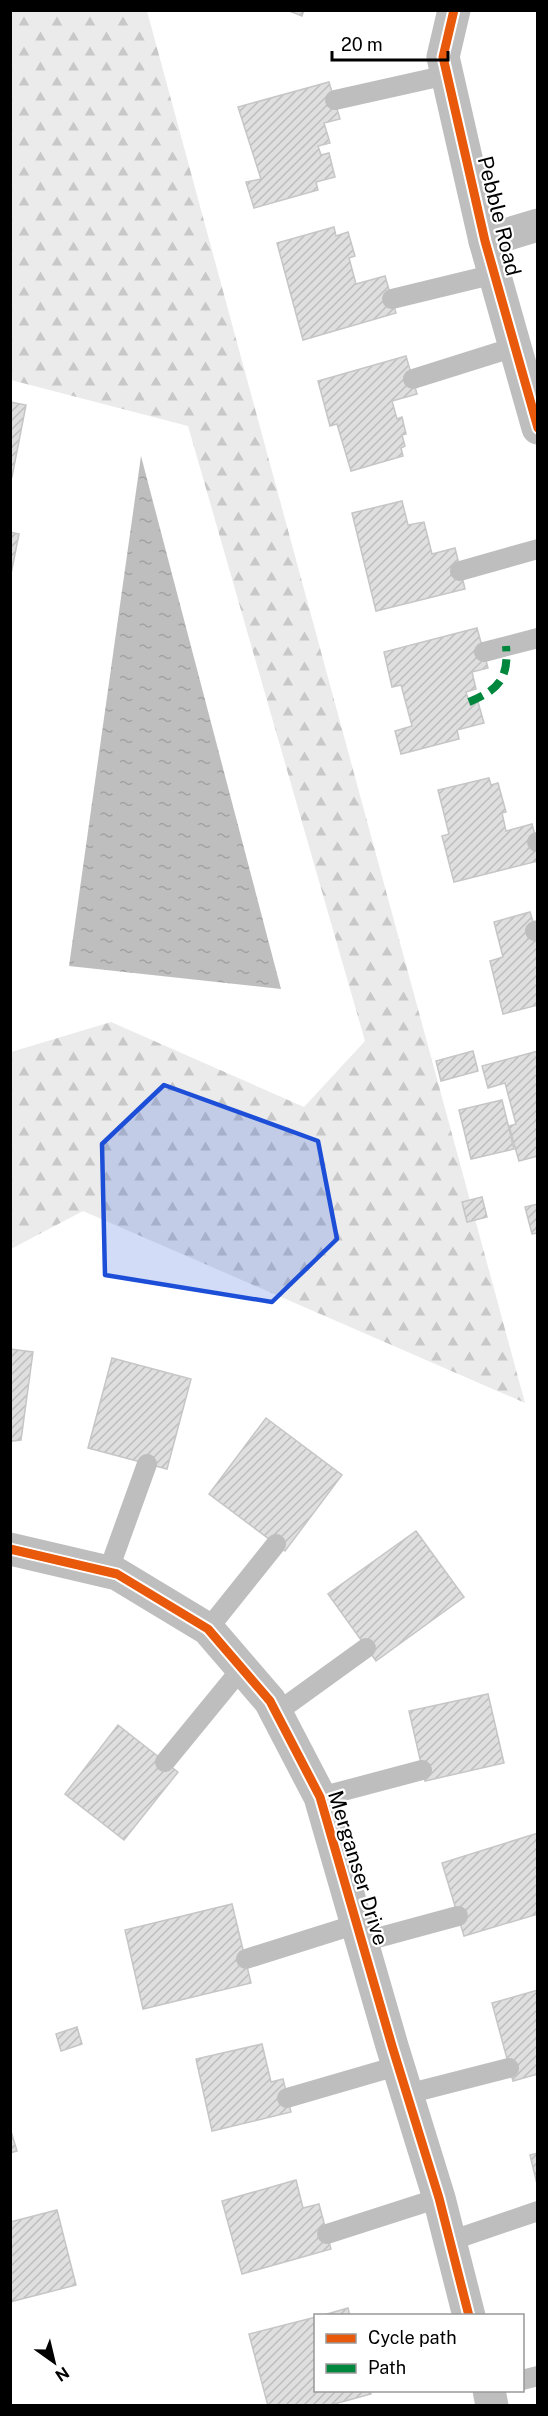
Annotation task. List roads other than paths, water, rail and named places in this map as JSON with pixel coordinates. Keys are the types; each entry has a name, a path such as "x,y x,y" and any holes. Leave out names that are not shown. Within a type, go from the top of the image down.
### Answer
{"street":[{"name":"Pebble Road","path":"454,10 443,57 485,241 537,428"},
{"path":"485,241 537,225"},
{"name":"Merganser Drive","path":"10,1549 117,1574 208,1629 270,1701 320,1797 402,2080 439,2198 468,2314"}],"lane":[{"path":"335,100 447,75"},
{"path":"392,299 495,274"},
{"path":"413,379 515,347"},
{"path":"460,571 537,549"},
{"path":"484,652 537,638"},
{"path":"108,1572 147,1464"},
{"path":"208,1629 276,1544"},
{"path":"276,1713 366,1648"},
{"path":"165,1762 242,1668"},
{"path":"320,1797 422,1770"},
{"path":"246,1959 359,1933 458,1916"},
{"path":"287,2098 402,2080 509,2068"},
{"path":"327,2234 439,2198"},
{"path":"450,2241 537,2211"}],"water":[{"path":"141,456 281,989 69,966"}]}
